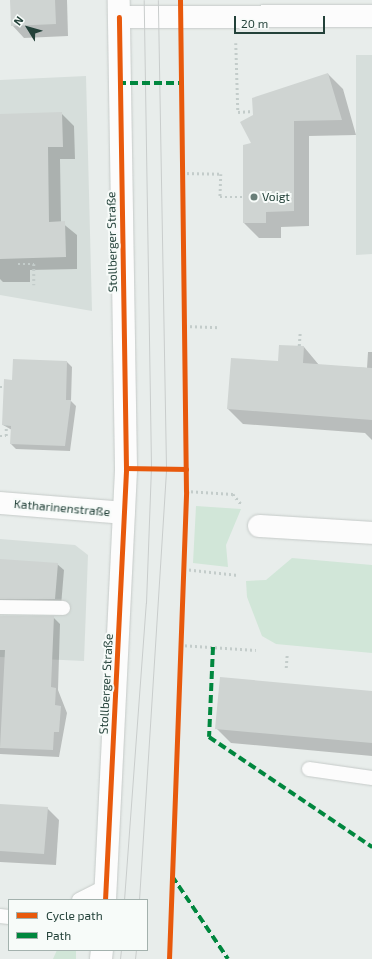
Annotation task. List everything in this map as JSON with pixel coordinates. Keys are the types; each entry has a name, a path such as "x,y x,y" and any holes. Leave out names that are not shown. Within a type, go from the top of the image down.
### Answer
{"street":[{"path":"119,8 236,16 372,16"},
{"name":"Stollberger Straße","path":"106,893 124,514 119,8"},
{"name":"Katharinenstraße","path":"0,503 124,514"},
{"path":"259,526 372,533"}],"lane":[{"path":"0,607 63,608"},
{"path":"309,769 372,778"},
{"path":"83,899 106,893"}],"path":[{"path":"236,16 238,112 253,111"},
{"path":"182,173 221,174 220,197 243,197"},
{"path":"18,264 34,264 34,285"},
{"path":"185,326 219,327"},
{"path":"299,346 300,333"},
{"path":"0,436 6,436 6,426"},
{"path":"186,491 233,494 259,526"},
{"path":"184,569 238,575"},
{"path":"180,645 256,650"},
{"path":"286,668 288,654"}],"shaded area":[{"path":"356,55 372,55 372,254 356,255"},
{"path":"86,76 92,311 0,295 0,80"},
{"path":"0,539 75,545 88,555 84,661 0,657"}],"green space":[{"path":"196,506 241,509 226,545 228,567 193,563"},
{"path":"292,558 372,565 372,653 276,644 262,636 247,597 246,581 266,580"},
{"path":"57,951 76,951 76,959 53,959"}],"building":[{"path":"10,0 55,0 56,24 11,26"},
{"path":"328,73 342,120 294,121 294,211 266,212 266,223 243,223 243,145 251,143 240,122 253,115 252,98"},
{"path":"62,112 63,147 48,147 49,222 65,221 66,257 0,259 0,114"},
{"path":"279,345 304,346 303,363 372,368 372,420 227,409 231,358 278,361"},
{"path":"13,359 67,361 66,400 71,400 65,446 10,444 11,426 2,425 4,379 12,380"},
{"path":"0,559 58,563 55,599 0,599"},
{"path":"0,616 54,616 51,687 56,688 55,705 61,706 59,732 54,732 53,750 0,748 5,650 0,650"},
{"path":"220,677 372,691 372,743 215,729"},
{"path":"0,804 48,807 44,854 0,851"}],"tram line":[{"path":"124,899 146,603 151,466 144,0"},
{"path":"139,899 166,467 158,0"},
{"path":"120,959 121,951"},
{"path":"135,959 136,951"}],"marked path":[{"path":"118,83 180,83"},
{"path":"213,647 209,737 372,847"},
{"path":"172,876 228,959"}],"cycle path":[{"path":"169,959 186,491 180,0"},
{"path":"105,899 126,468 119,17"},
{"path":"126,468 186,469"}],"place":[{"name":"Voigt","path":"254,197"}]}
